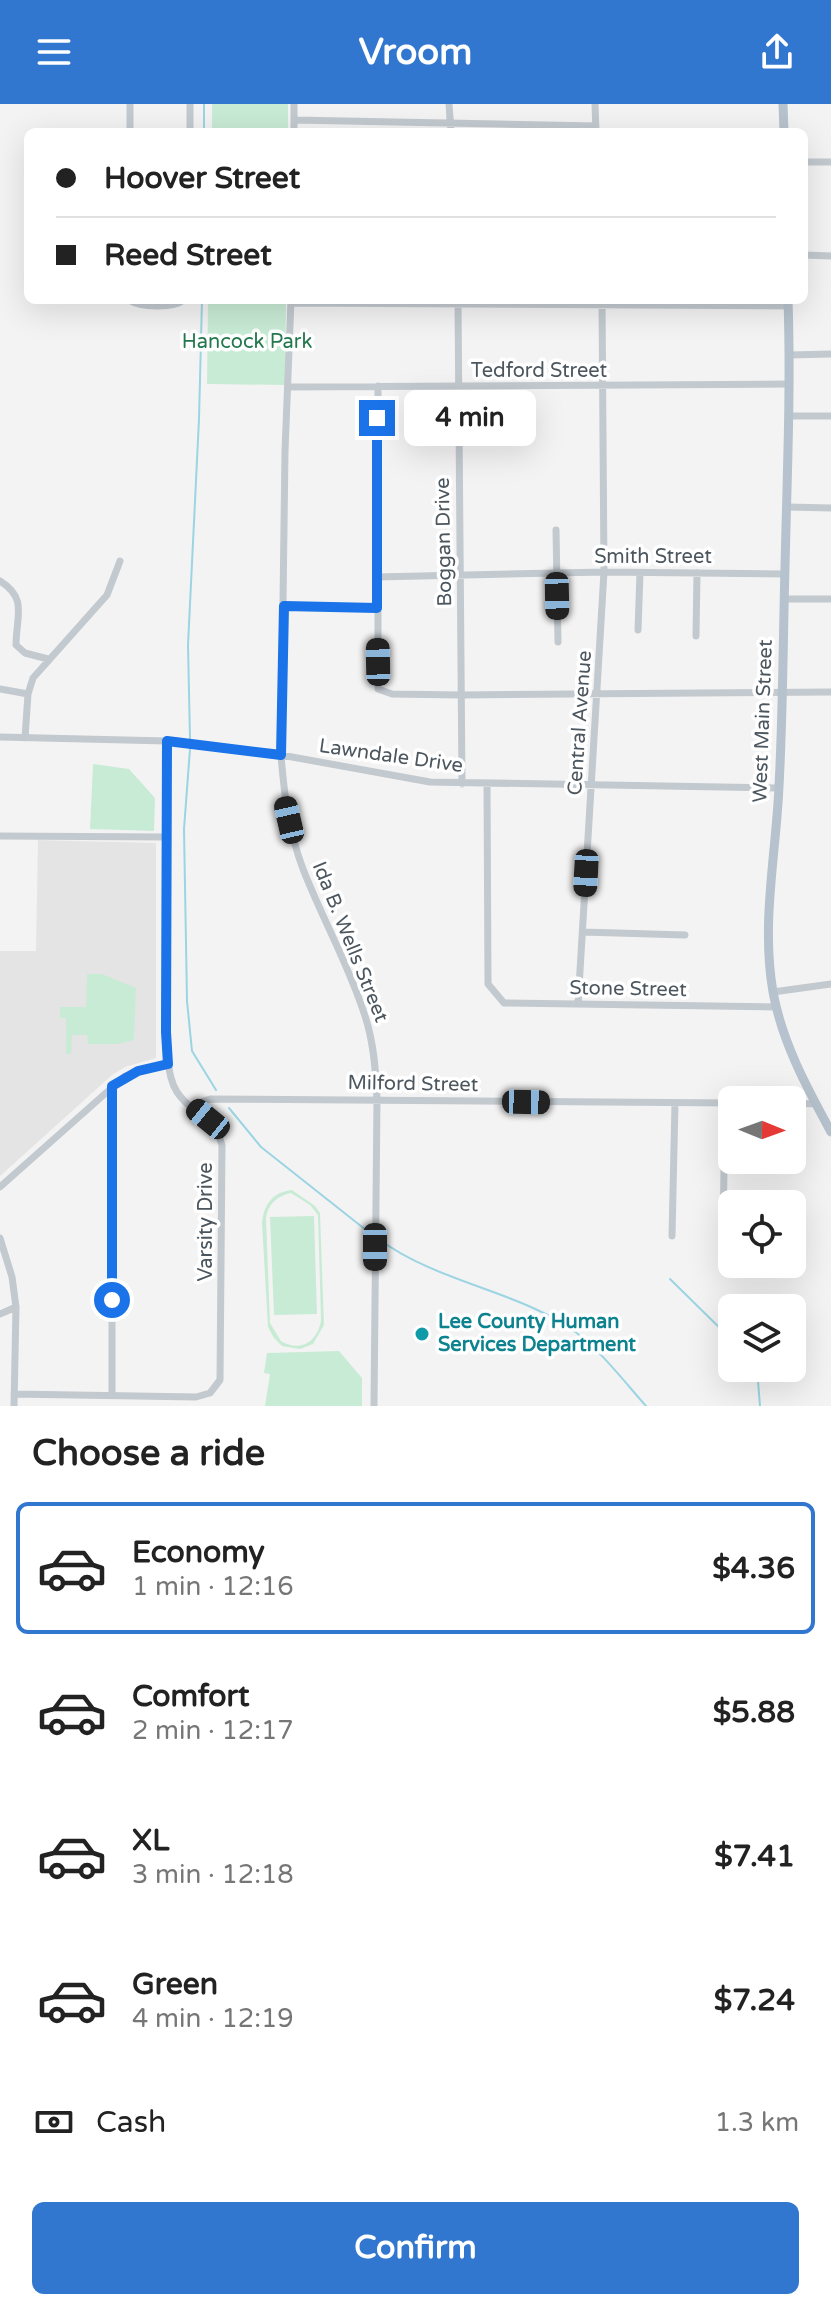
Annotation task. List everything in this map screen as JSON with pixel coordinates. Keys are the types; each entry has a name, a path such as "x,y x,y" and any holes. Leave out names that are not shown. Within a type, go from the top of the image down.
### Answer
{"main road":[{"path":"783,104 784,128"},
{"name":"West Main Street","path":"788,304 789,416 779,788 768,925 776,1007 796,1063 831,1132"}],"street":[{"path":"130,104 130,128"},
{"path":"190,104 190,128"},
{"path":"294,104 294,128"},
{"path":"449,104 451,128"},
{"path":"595,104 596,128"},
{"path":"294,120 450,121 578,128"},
{"path":"808,162 831,162"},
{"path":"808,255 831,256"},
{"path":"136,304 178,304"},
{"name":"Ida B. Wells Street","path":"291,304 285,451 281,755 285,803 302,867 365,1015 375,1060 374,1406"},
{"name":"Boggan Drive","path":"458,304 462,784"},
{"name":"Central Avenue","path":"578,1004 604,572 602,304"},
{"path":"790,355 831,354"},
{"name":"Tedford Street","path":"289,387 789,384"},
{"path":"378,386 378,689 392,694 461,695 831,692"},
{"path":"789,416 831,416"},
{"path":"787,507 831,508"},
{"path":"556,530 558,642"},
{"path":"25,738 28,694 33,678 107,595 120,561"},
{"name":"Smith Street","path":"376,577 604,572 785,574"},
{"path":"638,630 640,573"},
{"path":"696,636 697,573"},
{"path":"0,581 12,588 19,605 16,645 25,653 48,659"},
{"path":"785,599 831,599"},
{"path":"284,606 377,608"},
{"path":"0,689 28,694"},
{"name":"Lawndale Drive","path":"0,737 167,741 281,755 430,782 779,788"},
{"name":"Varsity Drive","path":"167,741 168,1064 178,1094 216,1129 223,1154 222,1372 210,1393 183,1401"},
{"name":"Stone Street","path":"487,784 488,984 504,1003 776,1007"},
{"path":"0,836 165,837"},
{"path":"583,932 685,935"},
{"path":"773,992 831,984"},
{"path":"0,1187 112,1086 138,1071 168,1064"},
{"path":"112,1086 112,1395"},
{"name":"Milford Street","path":"193,1108 210,1099 718,1103"},
{"path":"672,1236 675,1103"},
{"path":"806,1104 816,1104"},
{"path":"0,1238 12,1277 16,1307 14,1406"},
{"path":"0,1314 16,1307"},
{"path":"14,1394 112,1395 183,1401"}],"shaded area":[{"path":"38,840 156,843 156,1058 125,1067 112,1075 0,1176 0,951 36,951"}],"green space":[{"path":"212,104 288,104 288,128 212,128"},
{"name":"Hancock Park","path":"208,304 286,304 285,385 207,384"},
{"path":"93,764 129,769 155,798 154,831 90,829"},
{"path":"87,974 102,974 136,988 134,1040 118,1044 88,1044 87,1035 72,1035 71,1054 66,1054 66,1018 60,1018 60,1007 86,1007"},
{"path":"292,1190 320,1213 324,1325 313,1344 300,1349 282,1346 268,1327 262,1223 271,1200 280,1193","holes":["291,1193 310,1205 318,1215 321,1320 312,1339 295,1346 281,1341 270,1323 266,1218 271,1205 286,1194"]},
{"path":"314,1216 317,1314 274,1315 270,1217"},
{"path":"339,1351 362,1378 362,1406 265,1406 270,1374 264,1373 267,1353"}],"waterway":[{"path":"204,104 204,128"},
{"path":"190,739 188,645 202,304"},
{"path":"190,749 184,829 187,1001 192,1051 216,1090"},
{"path":"229,1108 261,1147 371,1234"},
{"path":"380,1240 424,1265 519,1302 564,1324 597,1351 646,1406"},
{"path":"670,1279 718,1326"},
{"path":"758,1382 760,1406"}],"place":[{"name":"Lee County Human Services Department","path":"422,1334"}],"route":[{"path":"112,1300 112,1086 125,1076 168,1064 167,741 281,755 284,606 377,608 377,418"}]}
